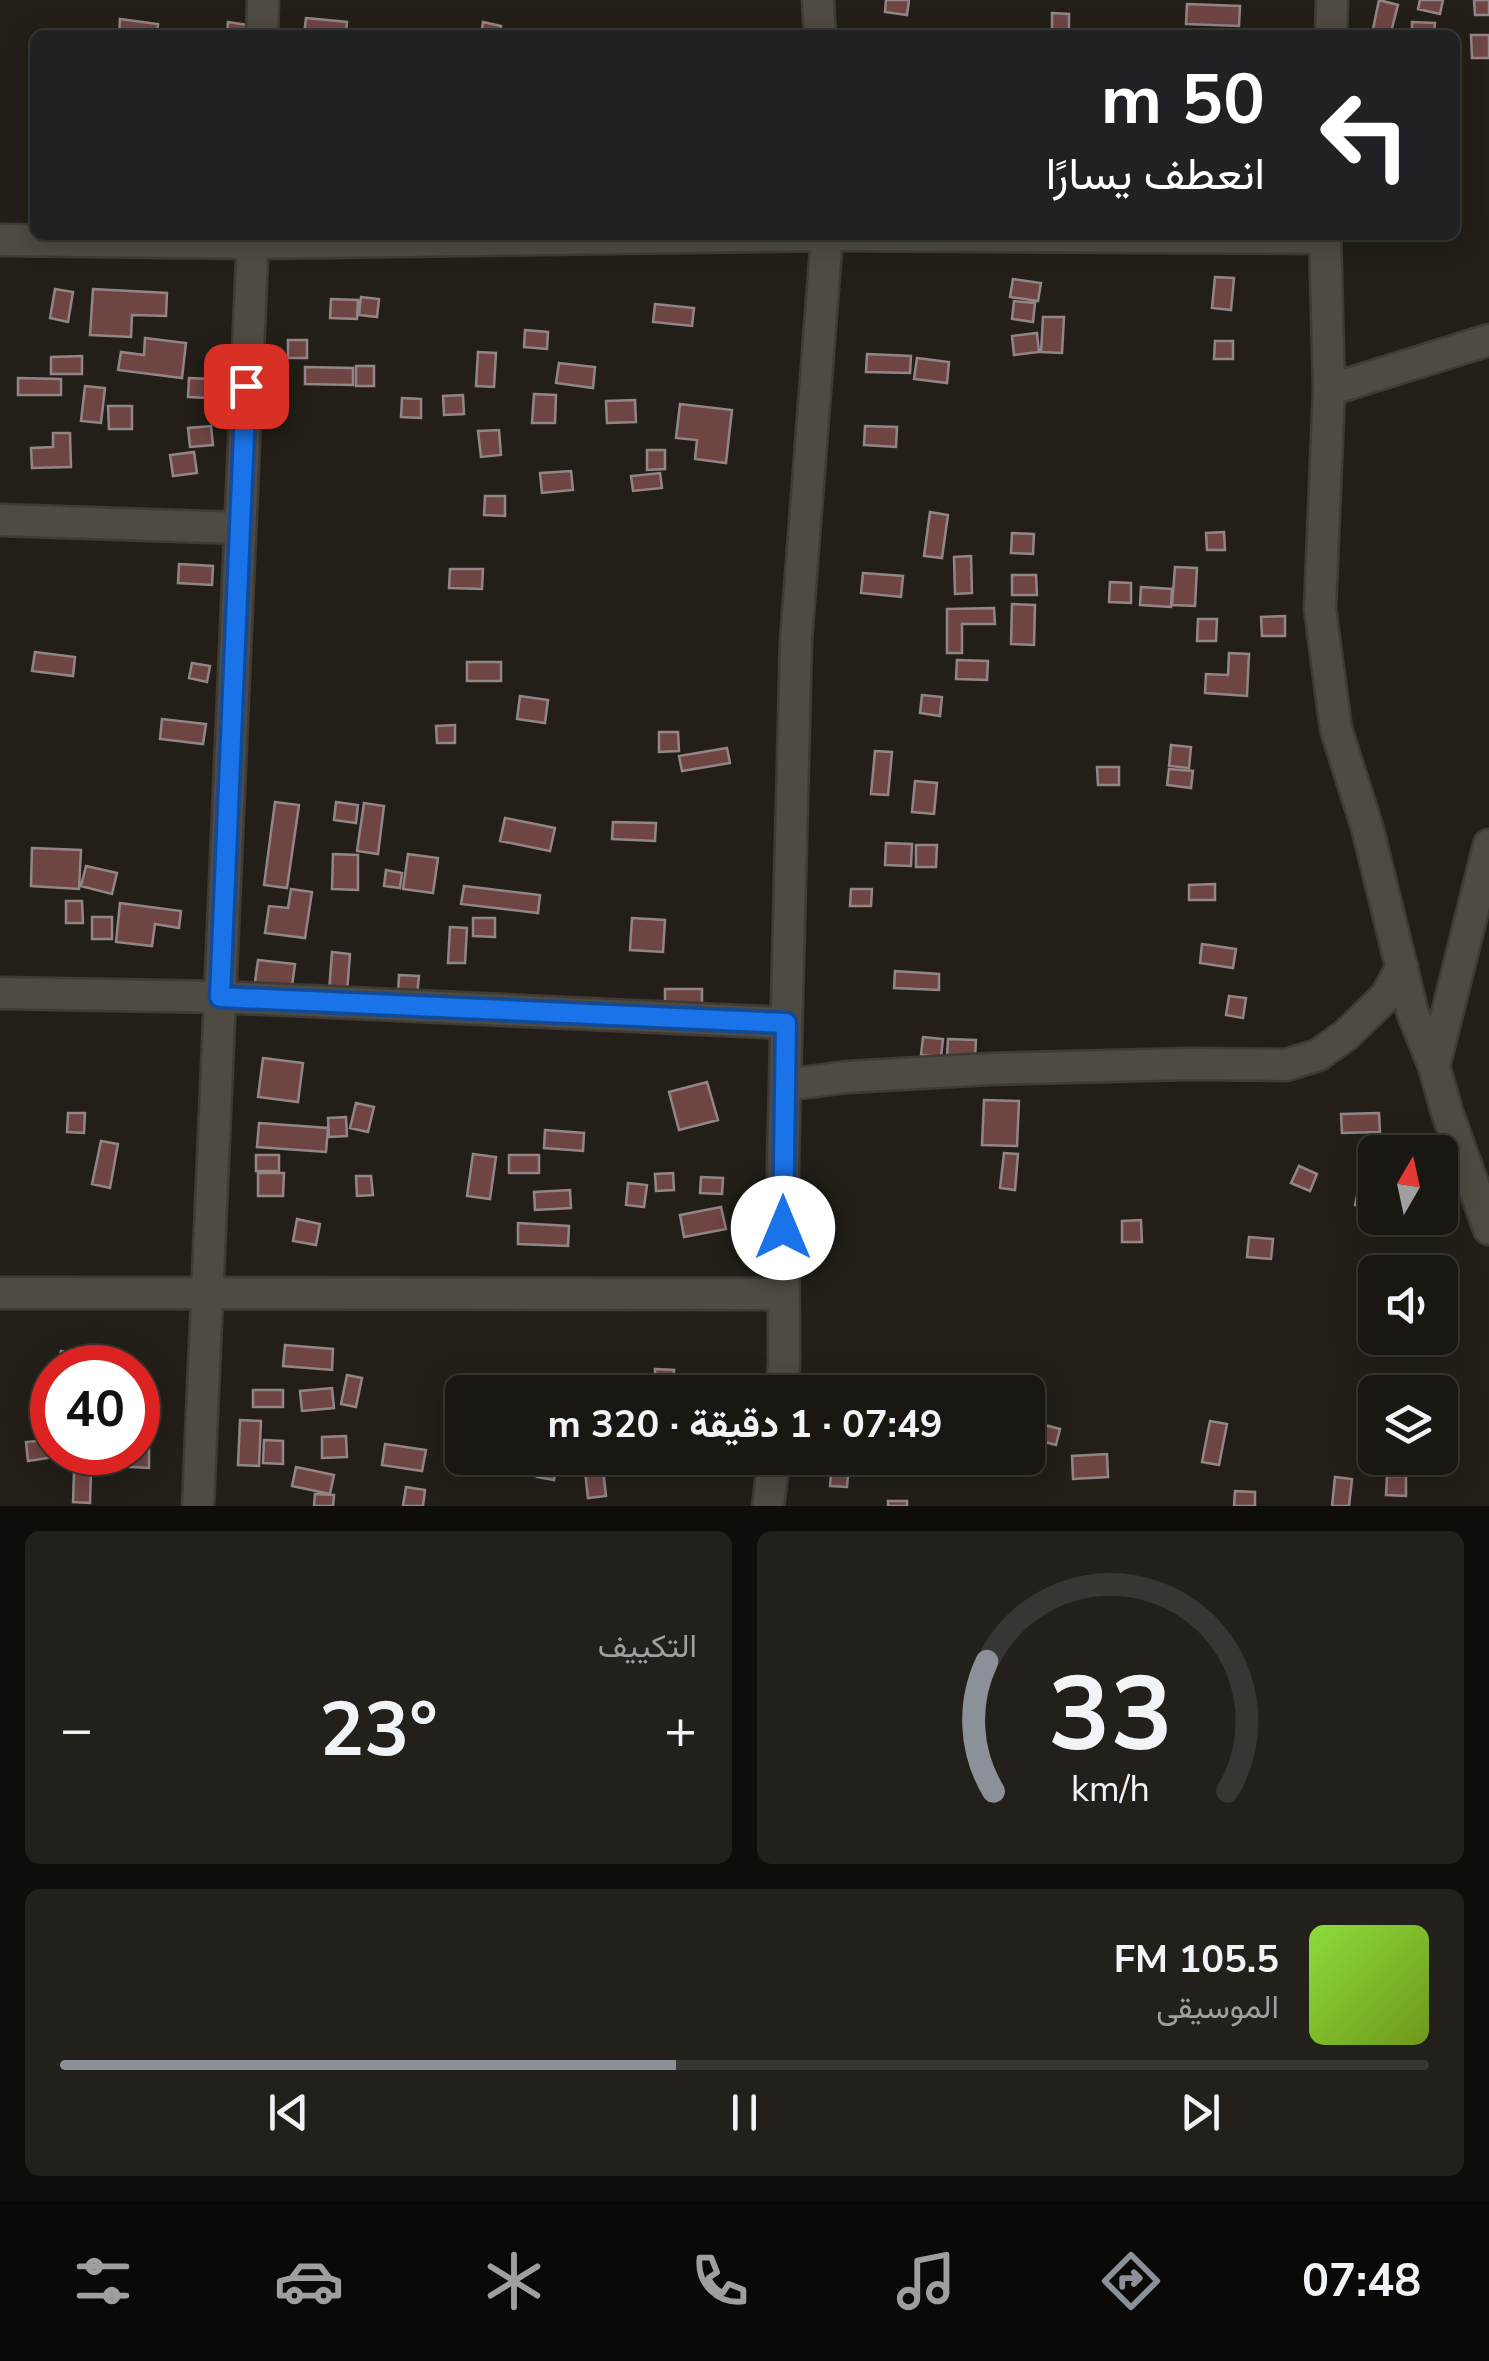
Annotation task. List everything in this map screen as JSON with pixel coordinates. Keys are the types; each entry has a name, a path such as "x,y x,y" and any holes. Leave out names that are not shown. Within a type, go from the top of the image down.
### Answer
{"street":[{"path":"262,30 263,0"},
{"path":"818,0 820,30"},
{"path":"1331,30 1332,0"},
{"path":"0,240 30,240"},
{"path":"198,1506 253,240"},
{"path":"783,1375 786,1023 796,640 827,240"},
{"path":"1325,240 1329,390 1320,609 1336,729 1414,1014 1489,1229"},
{"path":"1329,390 1489,340"},
{"path":"0,520 240,528"},
{"path":"1434,1066 1489,845"},
{"path":"785,1085 847,1076 990,1068 1286,1064 1318,1055 1346,1035 1386,996 1402,967"},
{"path":"0,993 220,997 786,1023"},
{"path":"0,1293 784,1294"},
{"path":"768,1506 772,1475"}],"building":[{"path":"886,0 909,0 907,15 885,12"},
{"path":"1379,0 1398,5 1392,30 1373,29"},
{"path":"1420,0 1443,0 1440,14 1418,9"},
{"path":"1474,0 1489,0 1489,15 1475,15"},
{"path":"1187,4 1240,6 1239,26 1186,24"},
{"path":"1052,13 1069,14 1069,30 1052,30"},
{"path":"306,18 347,22 346,30 305,30"},
{"path":"120,19 158,24 157,30 119,30"},
{"path":"228,22 248,25 247,30 227,30"},
{"path":"483,22 501,26 500,30 482,30"},
{"path":"1412,22 1435,23 1434,30 1412,30"},
{"path":"1471,35 1489,35 1489,58 1472,58"},
{"path":"1215,277 1234,278 1231,310 1212,308"},
{"path":"1013,279 1041,283 1038,301 1010,297"},
{"path":"55,289 73,292 68,322 50,318"},
{"path":"93,289 167,293 166,316 132,315 131,337 90,335"},
{"path":"361,297 379,299 377,317 359,315"},
{"path":"331,299 358,300 357,319 330,318"},
{"path":"1014,301 1035,303 1033,322 1012,319"},
{"path":"655,304 694,308 692,326 653,322"},
{"path":"1043,317 1064,317 1062,353 1041,352"},
{"path":"525,330 548,332 547,349 524,347"},
{"path":"1037,333 1039,352 1014,355 1012,336"},
{"path":"145,338 186,343 182,378 118,370 121,352 144,355"},
{"path":"288,340 307,340 307,358 288,358"},
{"path":"1215,341 1233,341 1233,359 1214,359"},
{"path":"478,352 496,353 494,387 476,386"},
{"path":"867,354 911,356 910,373 866,372"},
{"path":"82,356 82,374 51,374 51,357"},
{"path":"917,358 949,362 947,383 914,379"},
{"path":"559,363 595,367 593,388 556,383"},
{"path":"356,366 374,366 374,386 356,386"},
{"path":"305,367 353,368 353,385 305,384"},
{"path":"18,378 61,379 61,395 18,395"},
{"path":"189,378 210,379 209,398 188,397"},
{"path":"85,386 105,388 101,423 81,421"},
{"path":"534,394 556,395 555,423 532,423"},
{"path":"463,395 464,414 444,415 443,396"},
{"path":"402,398 421,399 421,418 401,417"},
{"path":"635,400 636,422 607,423 606,401"},
{"path":"680,404 732,410 726,463 695,459 697,440 676,438"},
{"path":"108,406 132,406 132,429 109,429"},
{"path":"211,426 213,445 190,447 188,428"},
{"path":"865,426 897,427 896,447 864,445"},
{"path":"499,430 501,455 481,457 478,431"},
{"path":"53,433 70,433 71,467 32,468 31,448 53,447"},
{"path":"647,450 665,450 665,469 647,470"},
{"path":"194,452 197,473 173,476 170,455"},
{"path":"571,471 573,490 542,493 540,473"},
{"path":"660,473 662,488 633,491 631,476"},
{"path":"485,496 505,496 505,516 484,515"},
{"path":"930,512 948,515 942,558 924,556"},
{"path":"1224,532 1225,550 1207,550 1206,533"},
{"path":"1012,533 1034,534 1033,554 1011,553"},
{"path":"971,556 972,593 955,594 954,557"},
{"path":"179,564 213,566 212,585 178,583"},
{"path":"1175,567 1197,568 1195,606 1172,605"},
{"path":"450,569 483,569 482,589 449,588"},
{"path":"863,573 903,576 901,597 861,593"},
{"path":"1012,575 1036,575 1037,595 1012,595"},
{"path":"1110,582 1131,583 1131,603 1109,602"},
{"path":"1141,587 1172,589 1171,607 1140,605"},
{"path":"1012,604 1035,605 1034,645 1011,644"},
{"path":"994,608 995,624 962,624 962,653 947,653 947,609"},
{"path":"1285,616 1285,636 1262,636 1261,617"},
{"path":"1198,619 1217,619 1216,641 1197,641"},
{"path":"35,652 75,657 73,676 32,671"},
{"path":"1229,653 1249,654 1247,696 1205,693 1206,674 1228,675"},
{"path":"957,660 988,661 987,680 956,679"},
{"path":"467,662 501,662 501,681 467,681"},
{"path":"192,663 210,666 207,682 189,678"},
{"path":"922,695 942,697 940,716 920,713"},
{"path":"520,696 548,700 545,723 517,719"},
{"path":"162,719 206,724 203,744 160,739"},
{"path":"455,725 455,743 437,743 436,726"},
{"path":"659,732 678,732 679,751 659,752"},
{"path":"1171,745 1191,747 1189,768 1169,766"},
{"path":"727,748 730,763 682,771 679,756"},
{"path":"875,751 892,752 888,795 871,794"},
{"path":"1097,767 1119,767 1119,785 1098,785"},
{"path":"1169,769 1193,771 1191,788 1167,785"},
{"path":"915,781 937,783 934,814 912,812"},
{"path":"275,802 299,805 287,888 264,885"},
{"path":"336,802 358,805 356,823 334,820"},
{"path":"364,803 384,806 378,854 357,851"},
{"path":"505,818 555,828 550,851 500,841"},
{"path":"613,822 656,823 655,841 612,839"},
{"path":"886,843 912,844 911,866 885,865"},
{"path":"916,845 937,845 936,867 916,867"},
{"path":"32,848 81,850 79,889 31,886"},
{"path":"333,854 358,855 358,890 332,889"},
{"path":"408,854 438,858 433,893 403,889"},
{"path":"86,866 117,873 112,894 81,886"},
{"path":"386,870 402,873 400,888 384,886"},
{"path":"1215,884 1215,900 1189,900 1189,885"},
{"path":"464,886 540,895 538,913 461,904"},
{"path":"291,889 312,892 305,938 265,933 269,906 288,908"},
{"path":"851,889 872,889 871,906 850,906"},
{"path":"66,901 82,901 83,923 66,923"},
{"path":"120,903 181,911 179,928 155,924 152,946 116,942"},
{"path":"92,917 112,917 112,939 92,939"},
{"path":"473,918 495,918 495,937 473,936"},
{"path":"632,918 665,920 663,952 630,950"},
{"path":"450,927 467,928 465,963 448,963"},
{"path":"1202,944 1236,949 1233,968 1200,963"},
{"path":"332,952 350,954 347,993 329,992"},
{"path":"258,960 295,964 291,994 254,989"},
{"path":"895,971 939,974 939,990 894,988"},
{"path":"399,975 419,976 417,995 398,994"},
{"path":"665,989 702,989 702,1007 665,1006"},
{"path":"1229,996 1246,998 1243,1018 1226,1015"},
{"path":"923,1037 943,1039 941,1057 921,1055"},
{"path":"948,1039 976,1040 975,1059 947,1057"},
{"path":"263,1058 303,1063 298,1102 258,1097"},
{"path":"707,1082 718,1120 679,1130 669,1092"},
{"path":"984,1100 1019,1101 1017,1146 982,1145"},
{"path":"356,1103 374,1107 368,1132 350,1128"},
{"path":"68,1113 85,1113 84,1133 67,1132"},
{"path":"1379,1113 1380,1132 1342,1133 1341,1114"},
{"path":"346,1117 347,1136 329,1137 328,1118"},
{"path":"259,1123 328,1128 326,1152 257,1147"},
{"path":"545,1130 584,1133 583,1151 544,1148"},
{"path":"101,1141 118,1144 110,1188 92,1184"},
{"path":"1004,1153 1018,1154 1015,1190 1000,1188"},
{"path":"473,1154 496,1157 490,1199 467,1196"},
{"path":"256,1155 279,1155 279,1171 256,1171"},
{"path":"509,1155 539,1155 539,1173 509,1173"},
{"path":"1299,1166 1317,1174 1310,1191 1291,1183"},
{"path":"258,1173 284,1173 283,1196 258,1196"},
{"path":"673,1173 674,1190 656,1191 655,1174"},
{"path":"356,1176 371,1176 373,1195 357,1196"},
{"path":"701,1177 723,1178 722,1194 700,1193"},
{"path":"628,1183 647,1185 644,1207 626,1205"},
{"path":"570,1190 571,1208 535,1210 534,1192"},
{"path":"721,1207 726,1229 684,1237 680,1215"},
{"path":"297,1219 320,1224 316,1245 293,1241"},
{"path":"1141,1220 1142,1242 1122,1242 1122,1221"},
{"path":"518,1223 569,1226 568,1246 518,1244"},
{"path":"1249,1237 1273,1239 1271,1259 1247,1257"},
{"path":"285,1345 333,1349 332,1370 283,1366"},
{"path":"655,1369 674,1370 674,1375 655,1375"},
{"path":"347,1375 362,1378 356,1407 341,1404"},
{"path":"332,1388 334,1408 302,1411 300,1391"},
{"path":"253,1390 283,1390 283,1407 253,1407"},
{"path":"240,1420 261,1421 259,1466 238,1465"},
{"path":"1210,1421 1227,1424 1219,1465 1202,1462"},
{"path":"1045,1425 1060,1429 1056,1445 1045,1442"},
{"path":"346,1436 347,1457 322,1458 322,1437"},
{"path":"264,1440 283,1441 283,1464 263,1463"},
{"path":"385,1444 426,1450 422,1471 382,1465"},
{"path":"1107,1454 1108,1477 1073,1479 1072,1456"},
{"path":"296,1467 334,1475 330,1494 292,1486"},
{"path":"74,1475 91,1475 90,1503 73,1502"},
{"path":"585,1475 604,1475 606,1496 588,1498"},
{"path":"831,1475 848,1475 847,1487 830,1486"},
{"path":"1387,1476 1406,1476 1406,1496 1386,1495"},
{"path":"1335,1477 1352,1479 1349,1506 1332,1506"},
{"path":"406,1487 425,1490 423,1506 403,1506"},
{"path":"1235,1491 1255,1492 1255,1506 1234,1506"},
{"path":"315,1494 334,1495 333,1506 314,1506"},
{"path":"888,1501 907,1501 907,1506 888,1506"}],"route":[{"path":"246,386 220,997 786,1023 783,1228"}]}
